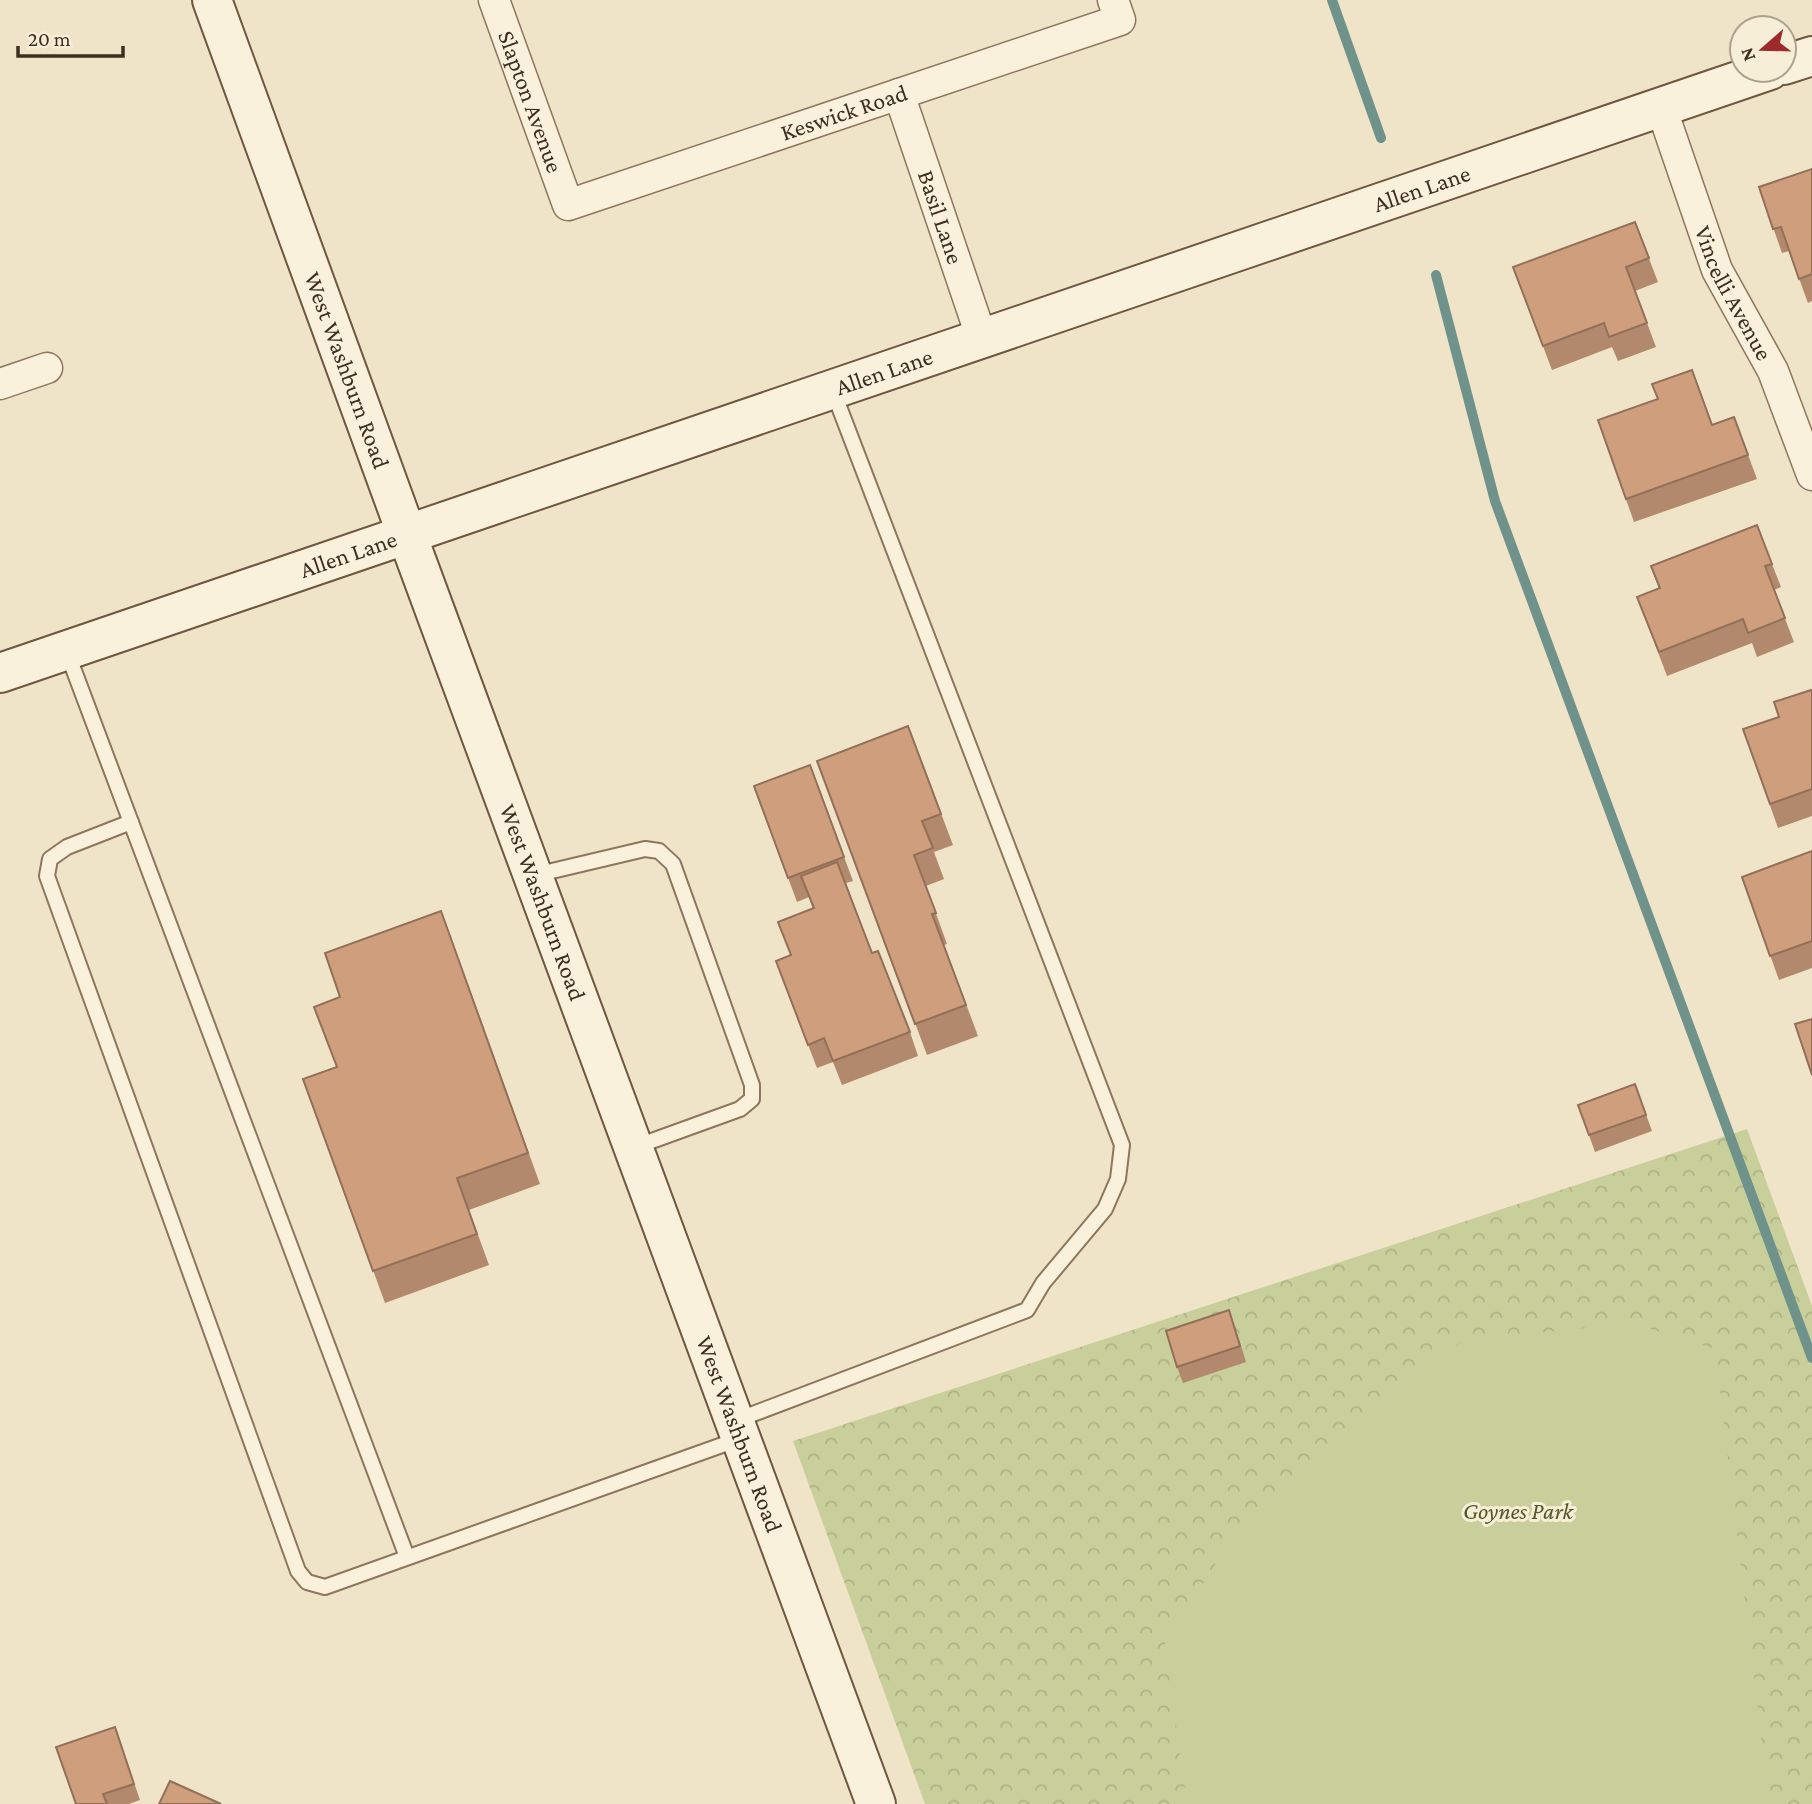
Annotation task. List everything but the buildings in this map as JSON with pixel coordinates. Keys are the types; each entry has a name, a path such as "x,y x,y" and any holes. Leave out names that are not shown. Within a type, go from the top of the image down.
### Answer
{"street":[{"name":"West Washburn Road","path":"212,0 876,1804"},
{"name":"Slapton Avenue","path":"494,0 568,205"},
{"name":"Keswick Road","path":"568,205 899,94 1116,10"},
{"name":"Allen Lane","path":"0,673 1729,84"},
{"name":"Basil Lane","path":"899,94 982,339"},
{"name":"Vincelli Avenue","path":"1661,107 1717,270 1773,370 1812,475"},
{"path":"0,384 47,368"}],"lane":[{"path":"131,822 67,847 50,859 47,876 298,1571 307,1582 325,1587 407,1558 737,1430 1027,1310 1043,1283 1105,1209 1118,1179 1122,1145 832,390"},
{"path":"66,650 407,1558"},
{"path":"533,875 645,849 659,851 673,864 752,1085 752,1099 740,1109 634,1148"}],"green space":[{"name":"Goynes Park","path":"1747,1129 1812,1306 1812,1804 925,1804 793,1441"},
{"path":"1632,1323 1715,1349 1769,1804 1187,1804 1165,1644 1222,1554 1349,1430 1463,1341"}],"waterway":[{"path":"1332,0 1381,138"},
{"path":"1436,275 1495,501 1812,1358"}]}
